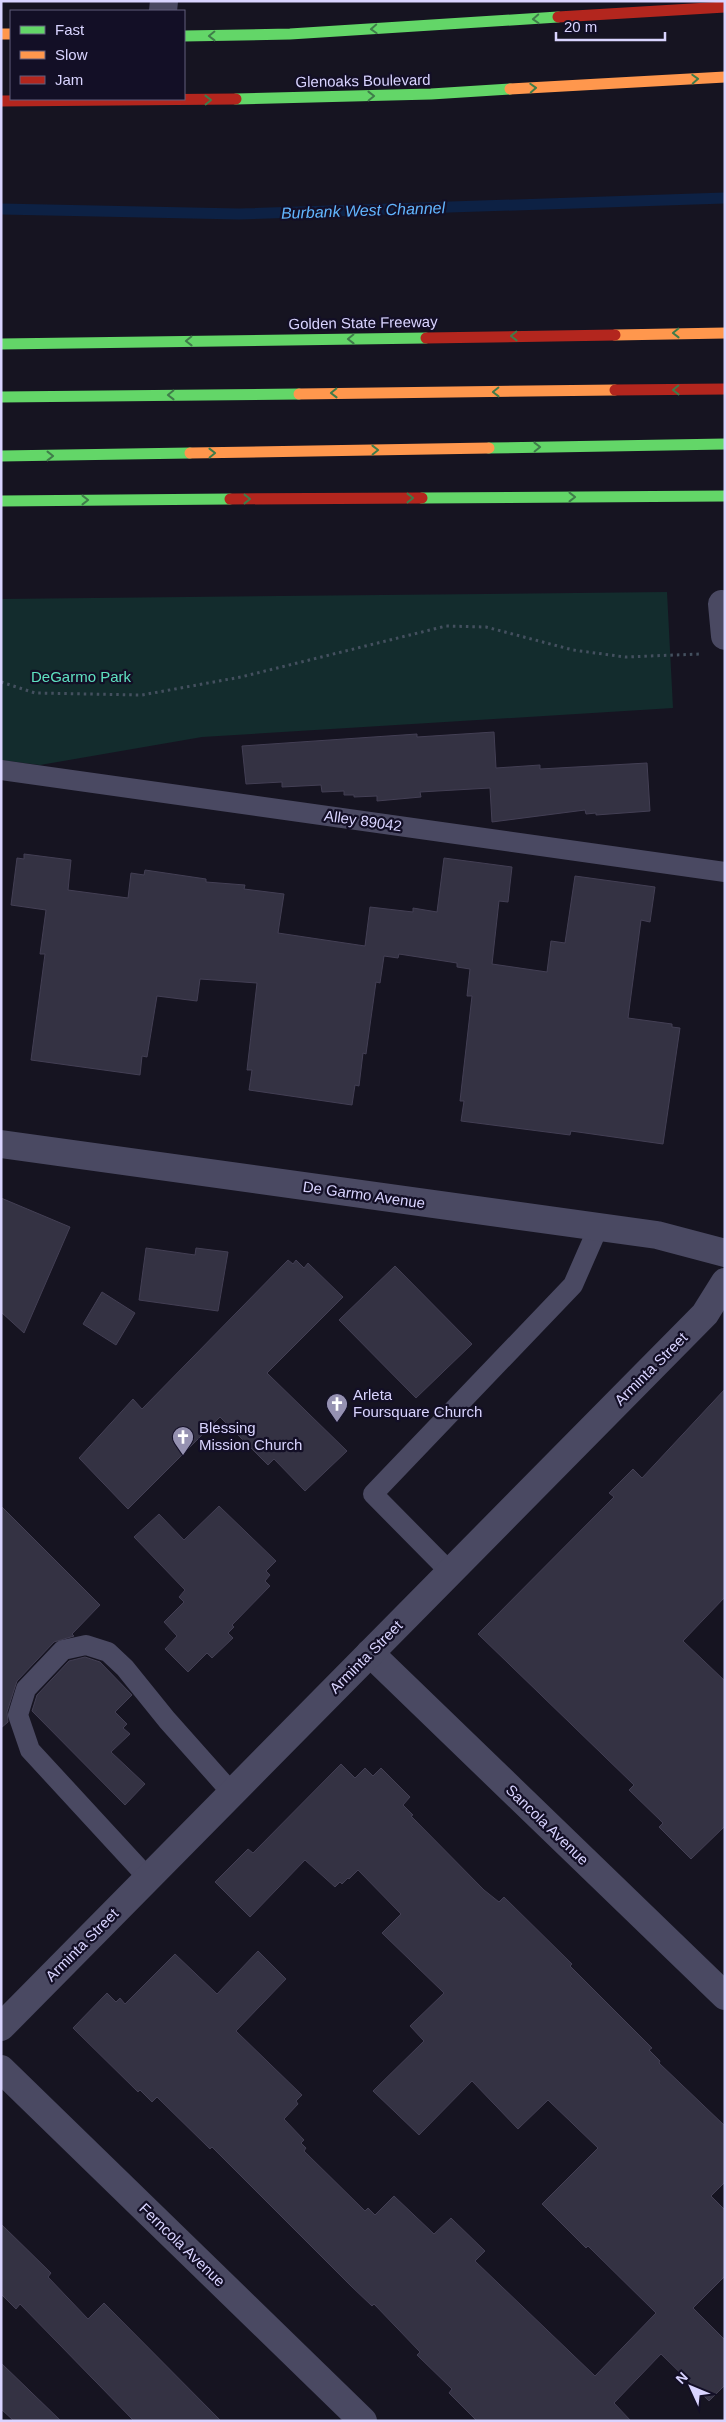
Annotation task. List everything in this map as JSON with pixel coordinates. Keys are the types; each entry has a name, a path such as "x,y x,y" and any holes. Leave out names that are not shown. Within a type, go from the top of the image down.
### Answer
{"main road":[{"path":"185,36 290,34 725,7"},
{"name":"Glenoaks Boulevard","path":"185,99 432,94 725,77"},
{"name":"Glenoaks Boulevard","path":"1,101 160,100"},
{"name":"Golden State Freeway","path":"1,344 725,332"},
{"path":"1,397 725,389"},
{"path":"1,456 725,444"},
{"path":"1,501 725,496"}],"street":[{"path":"716,644 722,604"},
{"name":"De Garmo Avenue","path":"1,1144 657,1235 725,1253"},
{"name":"Arminta Street","path":"1,2027 705,1314 725,1282"},
{"name":"Sancola Avenue","path":"370,1653 725,1996"},
{"name":"Ferncola Avenue","path":"1,2069 363,2421"}],"lane":[{"name":"Alley 89042","path":"1,770 725,872"},
{"path":"450,1572 373,1494 572,1285 598,1228"},
{"path":"148,1878 30,1750 23,1735 18,1715 26,1690 63,1650 86,1645 108,1652 125,1668 232,1793"}],"path":[{"path":"1,682 35,693 142,695 241,677 446,626 486,627 573,650 625,657 680,656 716,644"}],"green space":[{"name":"DeGarmo Park","path":"667,592 673,708 202,737 40,765 1,760 1,599"}],"building":[{"path":"494,732 496,768 540,765 540,769 647,763 650,811 596,815 596,813 586,814 585,810 492,822 490,788 420,792 421,797 377,801 377,796 354,797 354,795 344,795 344,791 322,792 321,785 282,787 282,782 246,784 242,746 417,734 417,737"},
{"path":"24,854 71,860 68,890 128,898 131,873 144,875 145,870 206,879 206,882 245,885 244,889 284,894 278,933 365,946 370,907 413,912 413,908 437,912 444,858 512,867 508,902 499,901 492,964 547,972 551,941 565,943 575,876 655,887 650,922 641,920 628,1018 672,1024 672,1027 680,1028 663,1144 571,1131 570,1135 461,1121 464,1101 460,1101 472,996 467,996 470,969 457,967 457,963 399,954 398,958 384,956 380,983 376,982 366,1054 363,1053 359,1086 355,1085 352,1105 249,1090 252,1070 247,1070 257,983 200,979 197,1001 157,996 147,1057 142,1056 140,1075 31,1060 45,954 40,954 46,910 11,905 17,858 24,859"},
{"path":"1,1198 70,1227 24,1333 1,1312"},
{"path":"146,1248 195,1255 196,1248 228,1252 218,1311 139,1300"},
{"path":"288,1260 293,1264 296,1260 304,1268 308,1263 343,1297 267,1373 347,1451 305,1491 274,1459 268,1465 220,1417 128,1509 79,1458 133,1399 142,1409"},
{"path":"395,1266 472,1344 416,1398 339,1320"},
{"path":"102,1292 135,1313 116,1345 83,1324"},
{"path":"725,1389 725,1597 683,1641 725,1681 725,1826 691,1859 659,1827 663,1823 629,1790 634,1785 478,1634 614,1497 609,1493 633,1469 642,1478"},
{"path":"1,1506 100,1605 72,1634 74,1636 54,1642 17,1681 7,1712 8,1722 1,1728"},
{"path":"219,1506 276,1561 266,1571 270,1575 265,1581 270,1586 232,1625 234,1627 228,1633 233,1638 212,1658 207,1653 188,1672 165,1649 177,1636 164,1622 184,1602 179,1597 185,1590 134,1537 159,1514 184,1540"},
{"path":"85,1657 100,1662 132,1695 115,1712 127,1724 123,1728 130,1734 111,1752 145,1784 125,1805 32,1711 37,1695 69,1661"},
{"path":"341,1764 355,1778 365,1768 373,1776 381,1768 410,1797 403,1805 413,1815 411,1816 484,1890 499,1902 504,1897 572,1964 570,1966 652,2048 649,2050 660,2061 659,2063 725,2126 725,2182 711,2196 725,2210 725,2276 693,2308 725,2340 725,2385 709,2401 661,2354 614,2403 631,2421 477,2421 449,2393 452,2389 417,2355 420,2352 374,2304 372,2306 351,2286 212,2147 210,2149 157,2097 152,2102 140,2090 138,2092 73,2028 107,1993 116,2002 120,1998 125,2004 175,1954 217,1994 258,1951 286,1979 236,2031 302,2095 296,2101 298,2104 284,2119 304,2140 301,2143 306,2148 304,2151 365,2211 368,2208 375,2215 394,2196 434,2234 451,2218 485,2251 475,2261 595,2376 656,2313 542,2204 598,2148 548,2100 518,2129 472,2081 419,2135 373,2091 424,2041 410,2026 444,1993 382,1933 401,1914 358,1870 349,1879 342,1884 340,1882 335,1887 305,1860 250,1917 215,1882 248,1849 253,1853"},
{"path":"1,2224 51,2273 48,2277 88,2319 104,2303 221,2421 134,2421 20,2304 16,2309 1,2294"},
{"path":"1,2363 61,2421 14,2421 1,2409"}],"waterway":[{"name":"Burbank West Channel","path":"1,209 239,214 725,198"}],"traffic: fast":[{"path":"185,36 290,34 558,17"},
{"path":"236,99 431,94 510,89"},
{"path":"1,344 426,338"},
{"path":"1,397 299,394"},
{"path":"489,448 725,444"},
{"path":"1,456 190,453"},
{"path":"422,498 725,496"},
{"path":"1,501 230,499"}],"traffic: slow":[{"path":"1,34 10,34"},
{"path":"510,89 725,77"},
{"path":"615,335 725,333"},
{"path":"299,394 615,390"},
{"path":"190,453 489,448"}],"traffic: jam":[{"path":"558,17 725,7"},
{"path":"185,99 236,99"},
{"path":"1,101 118,100"},
{"path":"426,338 615,335"},
{"path":"615,390 725,389"},
{"path":"230,499 422,498"}],"place":[{"name":"Arleta Foursquare Church","path":"337,1423"},
{"name":"Blessing Mission Church","path":"183,1456"}]}
